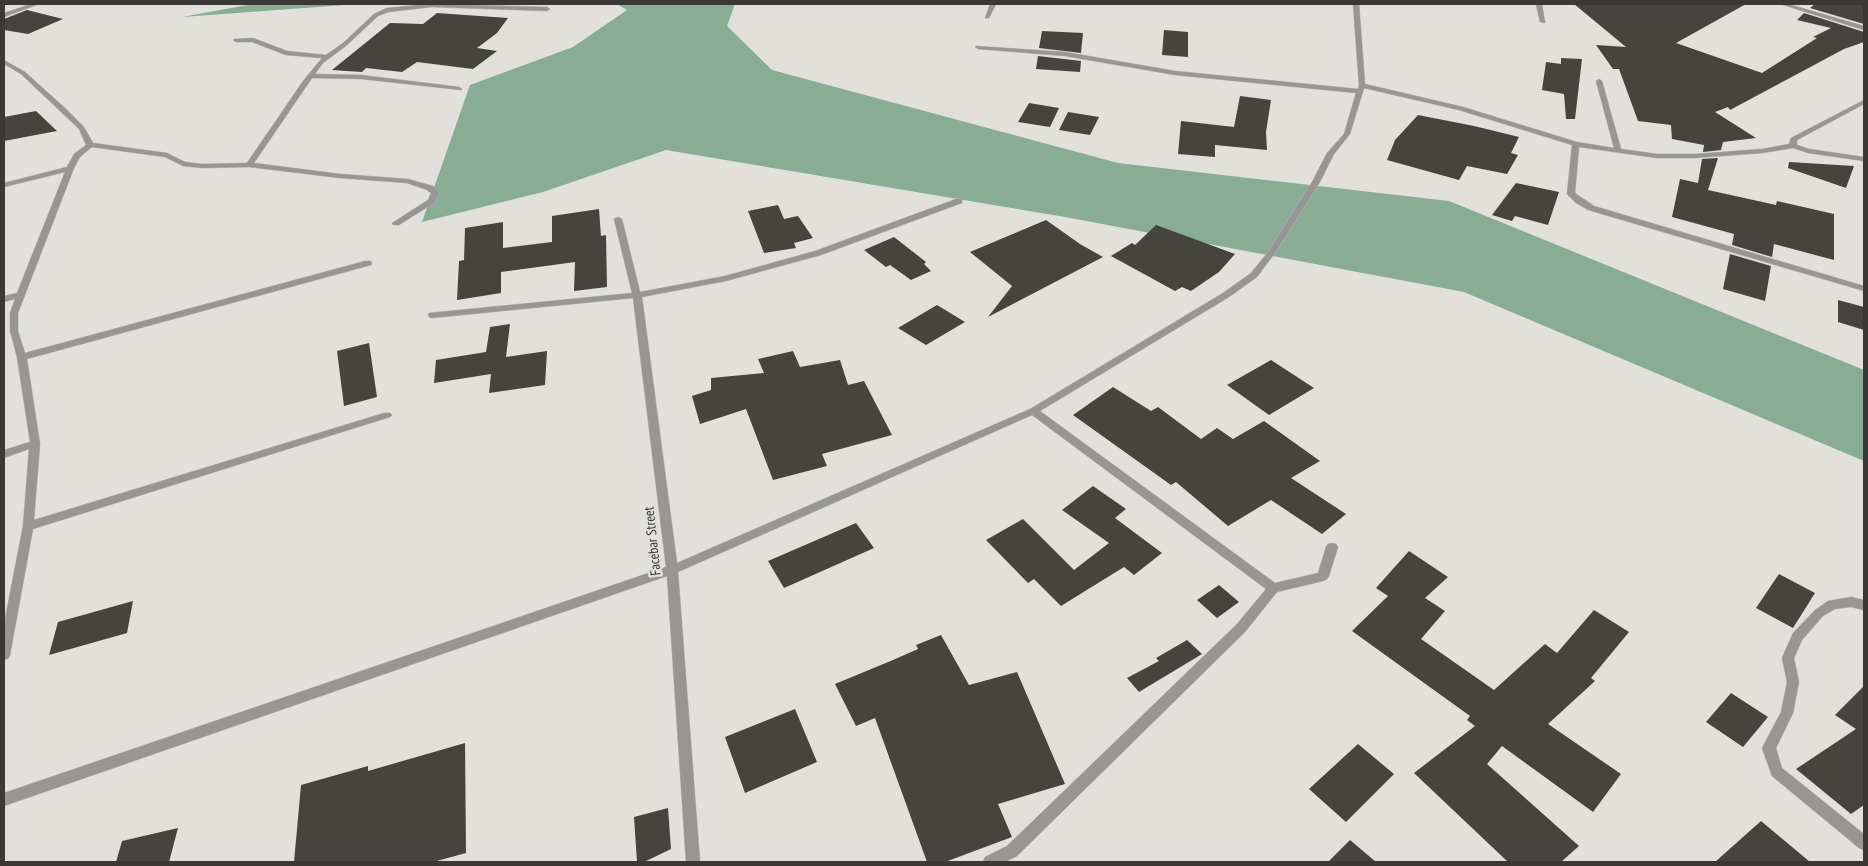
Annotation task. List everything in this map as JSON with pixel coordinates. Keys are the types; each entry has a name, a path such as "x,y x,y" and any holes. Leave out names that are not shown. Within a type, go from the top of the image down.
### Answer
{"street":[{"path":"4,15 36,4"},
{"path":"988,17 993,4"},
{"path":"4,800 672,570 1033,411 1226,295 1254,275 1271,253 1316,182 1331,152 1347,134 1362,88 1356,4"},
{"path":"1539,4 1543,22"},
{"path":"1783,4 1864,28"},
{"path":"249,164 310,76 326,58 345,44 376,15 387,10 432,5 547,9"},
{"path":"236,40 253,40 286,53 326,58"},
{"path":"978,47 1064,54 1175,73 1362,88 1461,108 1576,144 1657,156 1695,156 1762,151 1794,146 1808,151 1864,159"},
{"path":"4,62 24,72 63,109 82,128 90,145"},
{"path":"310,76 361,76 459,89"},
{"path":"1599,81 1618,151"},
{"path":"1794,146 1793,139 1864,102"},
{"path":"1576,144 1571,194 1591,208 1864,289"},
{"path":"4,655 28,526 35,444 22,357 14,331 14,313 70,168 77,156 90,145 167,155 183,164 202,166 249,164 340,176 408,181 430,188 436,193 431,202 396,223"},
{"path":"4,185 70,168"},
{"path":"432,314 637,295 726,278 818,252 959,201"},
{"name":"Facebar Street","path":"618,219 637,295 672,570 693,862"},
{"path":"22,357 368,263"},
{"path":"4,299 20,295"},
{"path":"1033,411 1273,588"},
{"path":"28,526 387,415"},
{"path":"4,454 35,444"},
{"path":"990,862 1012,851 1241,628 1273,588 1323,576 1332,547"},
{"path":"1864,605 1851,602 1832,604 1819,612 1797,637 1788,658 1793,682 1787,713 1769,748 1777,772 1864,843"}],"green space":[{"path":"253,4 359,4 182,17"},
{"path":"617,4 735,4 727,26 772,70 1118,163 1449,201 1864,370 1864,461 1464,292 1065,217 666,150 543,192 422,222 470,85 573,47 627,10"}],"building":[{"path":"1574,4 1746,4 1676,43 1762,73 1817,38 1813,37 1831,28 1797,20 1804,13 1864,32 1864,42 1844,49 1730,110 1728,107 1715,112 1756,138 1723,142 1721,150 1703,152 1704,145 1672,139 1671,125 1638,121 1619,69 1613,69 1596,45 1626,47"},
{"path":"1815,4 1864,4 1864,24 1810,8"},
{"path":"27,10 63,19 28,34 4,30 4,19"},
{"path":"437,13 508,18 497,33 477,48 497,51 473,69 417,62 402,72 366,68 362,72 332,70 390,23 423,24"},
{"path":"1164,30 1188,32 1188,57 1162,55"},
{"path":"1042,31 1083,33 1081,53 1039,48"},
{"path":"1038,56 1081,61 1080,72 1036,69"},
{"path":"1561,58 1582,59 1575,119 1566,119 1564,94 1542,90 1546,62 1561,64"},
{"path":"1240,96 1271,100 1266,132 1267,150 1215,145 1215,157 1178,154 1181,121 1234,127"},
{"path":"1029,103 1059,108 1050,127 1018,122"},
{"path":"36,111 57,131 4,141 4,117"},
{"path":"1068,112 1099,117 1090,135 1059,130"},
{"path":"1418,115 1519,137 1511,153 1518,155 1507,174 1467,166 1459,180 1387,160 1395,140"},
{"path":"1718,158 1708,190 1776,205 1777,201 1834,214 1834,260 1774,244 1772,257 1732,245 1734,234 1672,217 1680,179 1698,183 1702,159"},
{"path":"1789,162 1854,166 1846,188 1788,168"},
{"path":"1516,183 1559,192 1548,225 1515,216 1512,221 1492,215"},
{"path":"778,205 784,219 798,216 813,238 794,243 796,248 764,253 748,211"},
{"path":"599,209 601,236 606,235 607,287 574,291 575,262 501,272 501,293 457,300 459,261 464,260 465,228 503,222 503,248 552,242 552,216"},
{"path":"1046,220 1080,244 1103,257 988,317 1012,286 970,252"},
{"path":"1156,225 1235,254 1219,272 1191,291 1182,287 1175,291 1111,256 1132,243 1135,245"},
{"path":"894,237 926,262 924,264 931,271 911,280 890,265 886,267 864,250"},
{"path":"1730,254 1771,266 1765,301 1723,289"},
{"path":"1838,300 1864,307 1864,330 1838,322"},
{"path":"937,305 965,322 926,345 898,328"},
{"path":"510,324 506,357 547,351 545,385 489,393 491,374 434,383 436,360 486,352 490,327"},
{"path":"369,343 377,397 344,406 337,351"},
{"path":"793,351 800,367 840,360 848,385 864,381 892,435 822,454 827,466 773,480 746,409 700,424 692,396 711,390 711,378 764,373 758,359"},
{"path":"1271,360 1314,388 1269,415 1227,385"},
{"path":"1113,387 1151,411 1158,407 1201,439 1217,428 1233,439 1264,421 1320,461 1291,478 1346,514 1322,534 1271,500 1228,526 1176,482 1171,485 1073,415"},
{"path":"1093,486 1126,509 1115,518 1162,553 1134,575 1124,567 1061,606 1034,579 1028,583 986,540 1023,519 1074,570 1109,543 1062,510"},
{"path":"856,523 874,548 784,588 768,561"},
{"path":"1409,551 1448,577 1425,598 1445,611 1421,639 1494,690 1545,644 1557,653 1594,610 1629,632 1591,678 1595,681 1548,724 1621,774 1593,812 1502,746 1487,764 1579,846 1561,862 1508,862 1414,773 1475,726 1467,720 1470,716 1352,631 1388,596 1376,588"},
{"path":"1779,574 1815,593 1793,628 1756,608"},
{"path":"1219,585 1239,602 1217,618 1197,600"},
{"path":"133,601 127,633 49,655 58,622"},
{"path":"941,635 969,685 1017,672 1065,784 998,804 1012,837 945,862 927,862 875,718 856,726 835,684 918,649 916,645"},
{"path":"1187,640 1202,654 1139,692 1127,678 1159,661 1156,658"},
{"path":"1864,686 1864,805 1851,814 1796,769 1856,729 1835,715"},
{"path":"1731,693 1768,717 1743,747 1706,722"},
{"path":"795,709 817,762 745,793 725,737"},
{"path":"465,743 466,853 433,862 294,862 301,785 368,766 368,771"},
{"path":"1358,744 1394,774 1346,822 1309,789"},
{"path":"668,808 671,849 644,862 637,862 634,817"},
{"path":"1761,821 1810,862 1715,862"},
{"path":"178,828 169,862 116,862 122,841"},
{"path":"1350,840 1376,862 1328,862"}]}
